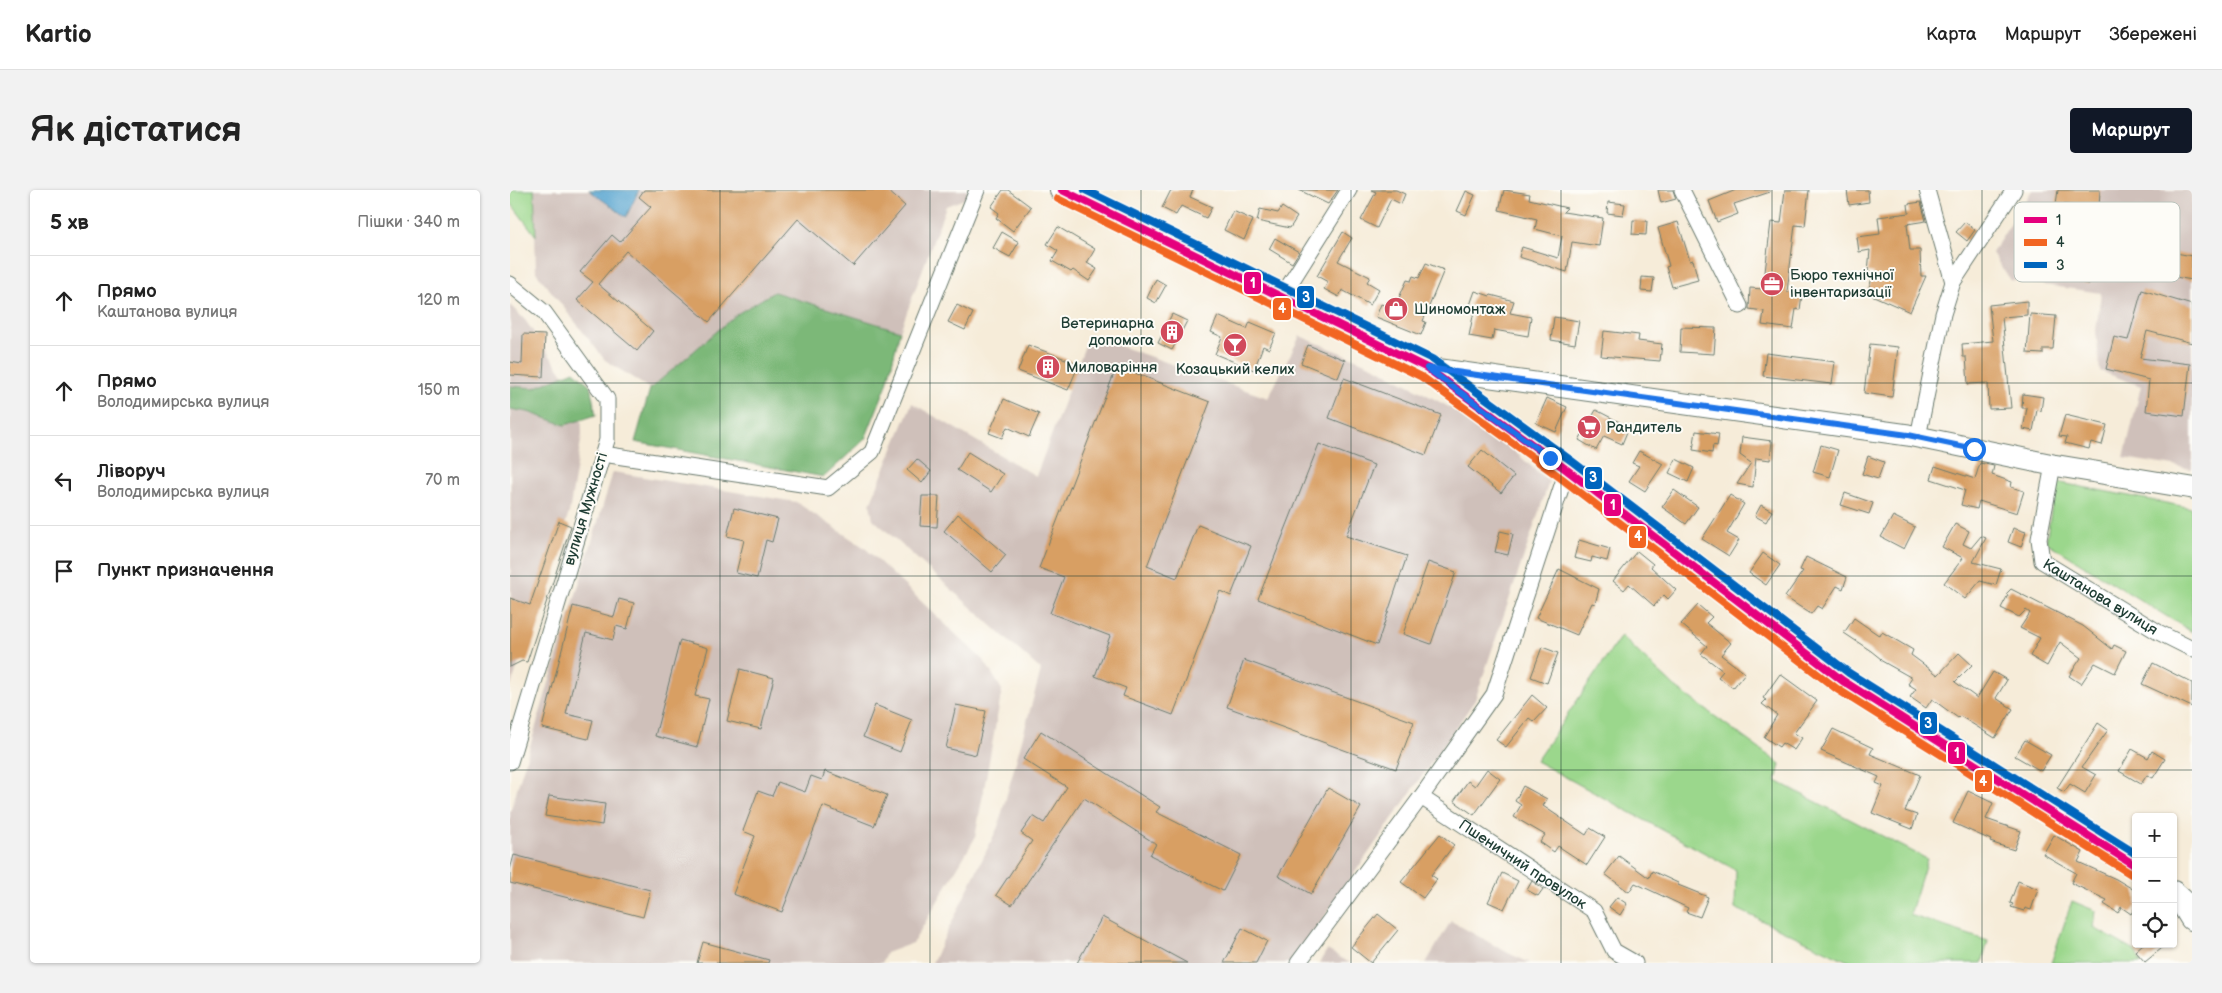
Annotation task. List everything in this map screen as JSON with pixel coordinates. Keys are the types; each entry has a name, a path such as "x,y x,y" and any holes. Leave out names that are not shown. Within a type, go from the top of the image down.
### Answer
{"main road":[{"path":"1062,190 1427,368 1567,470 1842,681 2132,863"}],"street":[{"path":"603,454 828,488 872,452 977,190"},
{"path":"1281,298 1349,190"},
{"path":"1682,190 1740,306"},
{"path":"1927,190 1953,282"},
{"path":"1918,437 1943,314 1953,282 2014,190"},
{"name":"вулиця Мужності","path":"510,284 544,312 607,399 607,440 510,762"},
{"path":"1427,368 1918,437 2053,465 2192,488"},
{"name":"Каштанова вулиця","path":"2053,465 2039,539 2042,561 2158,632 2192,650"},
{"path":"1298,963 1421,797 1494,694 1567,470"},
{"name":"Пшеничний провулок","path":"1421,797 1594,911 1614,951 1635,963"}],"shaded area":[{"path":"534,190 969,190 967,198 946,206 900,331 774,292 737,314 650,389 605,360 536,272"},
{"path":"2032,190 2192,190 2192,469 2124,458 2141,386 2100,371 2096,331 2101,293 2024,282 2180,282 2180,202 2024,202"},
{"path":"2014,218 2014,281 2010,280 1992,253"},
{"path":"510,305 525,320 581,400 582,435 569,513 511,686"},
{"path":"1089,335 1268,398 1300,336 1375,367 1488,428 1549,482 1475,700 1292,963 932,963 998,827 1041,670 873,519 870,504 912,403 1036,476"},
{"path":"613,472 796,502 865,548 985,662 1002,690 975,838 913,943 886,953 882,963 510,963 510,812"},
{"path":"1451,921 1510,954 1530,963 1426,963"},
{"path":"1327,950 1350,963 1319,963"}],"green space":[{"path":"510,190 534,190 536,236 510,202"},
{"path":"774,292 900,331 887,384 865,439 824,477 635,442 650,389 737,314"},
{"path":"574,371 590,385 596,415 565,425 528,412 510,409 510,386 534,388"},
{"path":"2056,482 2192,508 2192,632 2046,542"},
{"path":"1621,636 1675,687 1780,764 1776,781 1927,859 1910,915 1988,941 1982,963 1852,963 1735,908 1736,870 1536,761"},
{"path":"2072,901 2096,911 2094,928 2135,951 2141,963 2051,963"}],"water":[{"path":"589,190 639,190 626,217"}],"building":[{"path":"644,190 887,190 905,206 853,266 798,219 709,322 626,251 598,284 653,331 637,351 577,300 593,282 580,272 612,235 620,242 651,207 639,197"},
{"path":"1003,190 1008,190 1031,207 1013,231 996,218 999,213 991,207"},
{"path":"1171,190 1193,190 1190,197 1212,207 1206,218 1181,206 1176,215 1162,208"},
{"path":"1299,190 1338,190 1328,204"},
{"path":"1371,190 1396,190 1405,194 1401,204 1391,199 1377,228 1361,220 1376,192"},
{"path":"1504,190 1530,194 1529,199 1567,208 1563,212 1603,218 1599,246 1572,242 1567,272 1519,257 1522,247 1558,258 1562,236 1535,229 1537,219 1499,210"},
{"path":"1658,190 1673,190 1676,199 1661,203"},
{"path":"1736,190 1770,190 1770,192 1734,204 1738,214 1717,222 1709,201"},
{"path":"1785,190 1809,190 1805,226 1795,225 1787,292 1802,294 1800,310 1796,309 1793,329 1762,325 1764,311 1749,309 1750,288 1763,289 1771,222 1781,223"},
{"path":"1847,190 1868,190 1869,202 1849,205"},
{"path":"2058,190 2100,190 2099,202 2056,202"},
{"path":"1466,191 1475,195 1466,215 1457,211"},
{"path":"1608,202 1625,204 1623,215 1607,213"},
{"path":"1921,202 1926,221 1907,224 1910,250 1920,250 1921,276 1926,276 1910,312 1867,293 1874,273 1868,272 1870,250 1859,252 1857,237 1880,234 1878,217 1909,213 1908,204"},
{"path":"1282,207 1297,217 1290,228 1257,221 1260,209 1278,213"},
{"path":"1233,211 1253,220 1244,240 1224,230"},
{"path":"1633,220 1647,221 1646,235 1632,234"},
{"path":"1678,222 1690,261 1693,260 1698,280 1672,287 1666,267 1669,266 1658,228"},
{"path":"1965,222 1975,230 1967,241 1956,232"},
{"path":"1058,227 1095,249 1087,263 1097,269 1089,281 1073,270 1071,272 1052,261 1058,251 1047,244"},
{"path":"1002,232 1019,242 1010,257 993,248"},
{"path":"1343,232 1352,238 1338,261 1370,277 1367,282 1379,289 1370,305 1342,290 1339,297 1324,289 1328,282 1317,276"},
{"path":"1275,238 1299,252 1292,263 1269,249"},
{"path":"2180,254 2192,256 2192,280 2180,278"},
{"path":"1426,263 1444,270 1423,321 1426,322 1421,335 1376,317 1381,304 1394,309 1407,280 1411,281 1413,276 1419,278"},
{"path":"1642,277 1654,278 1652,292 1641,291"},
{"path":"1156,279 1166,285 1156,303 1147,298"},
{"path":"2142,290 2192,305 2192,343 2147,331 2140,358 2190,364 2184,416 2146,411 2149,380 2106,369 2114,337 2128,340"},
{"path":"1475,291 1514,301 1510,313 1531,317 1528,336 1494,330 1492,340 1469,336 1475,306 1470,305"},
{"path":"2027,301 2027,315 2002,317 2011,408 1989,409 1988,383 1968,384 1966,357 1963,357 1962,344 1993,341 1989,305"},
{"path":"957,305 973,313 965,330 948,322"},
{"name":"Ветеринарна допомога","path":"1172,314 1187,321 1172,350 1158,343"},
{"path":"2030,314 2056,316 2053,349 2043,349 2043,354 2027,353"},
{"path":"1218,316 1247,329 1250,322 1276,333 1269,349 1263,346 1254,370 1215,354 1222,337 1211,332"},
{"path":"1554,317 1579,321 1575,344 1551,340"},
{"path":"1681,327 1716,328 1714,354 1680,352"},
{"path":"1604,331 1639,335 1638,341 1662,344 1660,361 1601,356"},
{"path":"523,334 545,335 543,377 510,375 510,362 522,364"},
{"path":"1870,344 1898,347 1892,397 1864,393"},
{"name":"Миловаріння","path":"1028,345 1079,364 1068,390 1018,371"},
{"path":"1308,345 1345,360 1338,378 1301,363"},
{"path":"1766,353 1835,362 1832,384 1763,376"},
{"path":"1117,366 1210,402 1147,566 1177,578 1198,525 1251,546 1231,596 1220,591 1173,715 1123,696 1126,688 1095,676 1110,636 1050,613 1064,577 1039,568"},
{"path":"1344,378 1441,415 1426,455 1329,418"},
{"path":"2023,394 2043,397 2041,411 2037,410 2033,431 2023,429 2027,408 2022,408"},
{"path":"1547,398 1567,407 1556,432 1536,423"},
{"path":"1004,399 1039,414 1029,437 1007,427 1002,438 989,433"},
{"path":"1596,410 1629,427 1622,444 1604,436 1596,450 1579,440"},
{"path":"2065,415 2107,425 2102,445 2091,442 2089,449 2065,443 2067,437 2059,436"},
{"path":"1696,431 1719,434 1717,446 1713,445 1712,453 1693,450"},
{"path":"1742,437 1772,441 1770,460 1756,458 1753,487 1737,484 1751,463 1740,455"},
{"path":"1319,444 1374,465 1346,536 1407,556 1377,645 1258,599"},
{"path":"1821,445 1838,450 1830,477 1813,472"},
{"path":"1482,450 1514,476 1501,493 1468,467"},
{"path":"1639,451 1663,464 1645,491 1629,481 1639,466 1632,463"},
{"path":"968,452 1003,474 991,492 957,470"},
{"path":"1868,456 1884,462 1878,479 1862,474"},
{"path":"917,459 931,471 922,483 907,470"},
{"path":"1676,459 1694,468 1688,482 1669,473"},
{"path":"1980,463 1994,466 1992,475 2012,482 2011,487 2024,491 2017,513 1979,501 1977,509 1961,505 1965,490 1931,479 1935,466 1975,479"},
{"path":"1674,490 1698,507 1686,524 1662,507"},
{"path":"1845,493 1873,503 1869,514 1841,505"},
{"path":"1730,495 1744,504 1727,533 1739,540 1729,556 1702,539"},
{"path":"922,496 939,496 937,527 920,526"},
{"path":"1761,505 1772,511 1766,522 1755,516"},
{"path":"734,508 778,519 772,542 766,540 757,578 736,573 744,540 727,536"},
{"path":"958,514 1006,555 992,572 944,531"},
{"path":"1893,516 1915,527 1904,549 1881,537"},
{"path":"559,521 571,526 527,662 522,661 510,667 510,598 530,605"},
{"path":"1955,524 1969,531 1963,544 1971,548 1981,536 1986,538 1973,562 2001,569 1996,585 1980,581 1965,599 1944,583 1963,558 1942,547"},
{"path":"2013,528 2026,532 2021,547 2008,542"},
{"path":"1500,531 1513,534 1508,555 1495,552"},
{"path":"1579,540 1610,549 1607,561 1592,557 1591,562 1574,558"},
{"path":"1637,551 1653,564 1651,567 1676,590 1668,599 1664,595 1654,606 1629,584 1624,590 1613,581"},
{"path":"1763,553 1780,565 1766,585 1749,573"},
{"path":"1806,557 1847,577 1843,589 1837,586 1822,609 1817,606 1811,614 1785,597 1803,571 1800,570"},
{"path":"1428,562 1456,572 1431,644 1403,634"},
{"path":"1559,569 1599,589 1595,604 1592,603 1577,635 1536,618"},
{"path":"2011,589 2083,626 2112,649 2114,645 2126,651 2115,673 2095,663 2081,684 2069,676 2081,658 2060,642 2047,666 2030,656 2040,638 2020,628 2030,613 2026,610 2019,617 2001,608 2008,595 2006,594"},
{"path":"619,599 634,603 627,629 616,626 613,640 586,633 566,714 593,720 588,739 542,728 573,606 614,617"},
{"path":"1698,605 1712,617 1706,623 1731,643 1721,655 1745,673 1733,688 1718,677 1723,671 1701,654 1707,646 1681,624"},
{"path":"1854,618 1880,636 1882,632 1913,650 1911,655 1938,675 1959,653 1972,665 1955,682 1977,698 1993,672 2007,680 1996,698 2013,709 1995,738 1960,716 1958,718 1932,699 1926,708 1910,697 1916,689 1908,684 1912,678 1880,660 1871,651 1844,633"},
{"path":"680,640 708,648 695,696 709,699 697,747 655,736"},
{"path":"1542,647 1558,653 1547,683 1531,677"},
{"path":"1244,660 1414,722 1396,769 1227,707"},
{"path":"2153,663 2192,683 2192,707 2142,684"},
{"path":"740,669 774,678 761,729 727,721"},
{"path":"1780,674 1817,701 1794,733 1802,738 1794,750 1782,743 1779,747 1764,737 1777,715 1762,704 1766,700 1763,698"},
{"path":"1532,695 1547,708 1534,722 1529,718 1506,747 1496,740"},
{"path":"875,705 912,720 900,752 863,737"},
{"path":"956,705 986,711 976,755 946,748"},
{"path":"2098,723 2108,730 2082,767 2096,775 2085,793 2070,784 2064,792 2057,788"},
{"path":"1833,729 1873,748 1870,754 1920,775 1905,811 1917,815 1912,829 1872,813 1883,786 1876,783 1879,777 1821,751"},
{"path":"1041,731 1160,807 1156,812 1241,855 1223,891 1150,855 1156,844 1084,798 1012,905 996,895 1032,841 1021,833 1033,816 1044,823 1067,787 1023,759"},
{"path":"2025,740 2051,755 2041,771 2015,756"},
{"path":"2132,749 2148,758 2152,751 2165,759 2153,778 2147,775 2141,784 2119,771"},
{"path":"1487,769 1500,779 1474,815 1454,801 1468,781 1475,786"},
{"path":"825,771 887,795 874,826 823,806 782,912 733,894 755,836 743,831 758,791 772,796 778,782 805,792 811,776 822,780"},
{"path":"1523,786 1547,799 1543,806 1586,835 1590,828 1605,837 1587,865 1558,846 1554,852 1540,842 1545,835 1514,817 1521,805 1515,801"},
{"path":"1328,788 1361,807 1311,894 1278,876"},
{"path":"1968,791 1993,803 1986,819 2021,831 2014,850 1990,842 1991,840 1953,823"},
{"path":"549,796 605,804 602,825 545,816"},
{"path":"1440,834 1454,845 1431,875 1437,879 1423,898 1401,882"},
{"path":"2054,835 2083,852 2078,862 2116,879 2132,889 2131,914 2121,907 2118,913 2104,904 2107,900 2071,883 2076,873 2043,854"},
{"path":"514,855 650,890 643,917 510,883 510,870"},
{"path":"1619,856 1649,878 1652,871 1678,883 1678,885 1708,897 1700,917 1686,912 1688,908 1635,883 1629,892 1605,874"},
{"path":"1502,873 1518,881 1504,909 1488,902"},
{"path":"1532,881 1543,889 1538,896 1527,890"},
{"path":"2018,881 2038,889 2031,910 2025,908 2024,911 2011,907 2013,904 2010,903"},
{"path":"1617,897 1627,904 1620,915 1609,907"},
{"path":"1378,914 1398,930 1371,963 1351,947"},
{"path":"1102,917 1187,963 1077,963"},
{"path":"1242,928 1267,941 1256,963 1224,963"},
{"path":"703,942 769,960 768,963 697,963"},
{"path":"2138,948 2162,948 2145,962 2135,951"}],"transit line":[{"name":"1","path":"1062,190 1427,368 1567,470 1843,681 2132,863"},
{"name":"3","path":"1085,190 1432,359 1573,462 1849,673 2132,851"},
{"name":"4","path":"1058,199 1422,377 1561,478 1837,689 2131,874"}],"place":[{"name":"Бюро технічної інвентаризації","path":"1772,284"},
{"name":"Шиномонтаж","path":"1396,309"},
{"name":"Ветеринарна допомога","path":"1172,332"},
{"name":"Козацький келих","path":"1235,345"},
{"name":"Миловаріння","path":"1048,367"},
{"name":"Рандитель","path":"1589,427"}],"route":[{"path":"1550,458 1427,368 1908,435 1974,449"}]}
